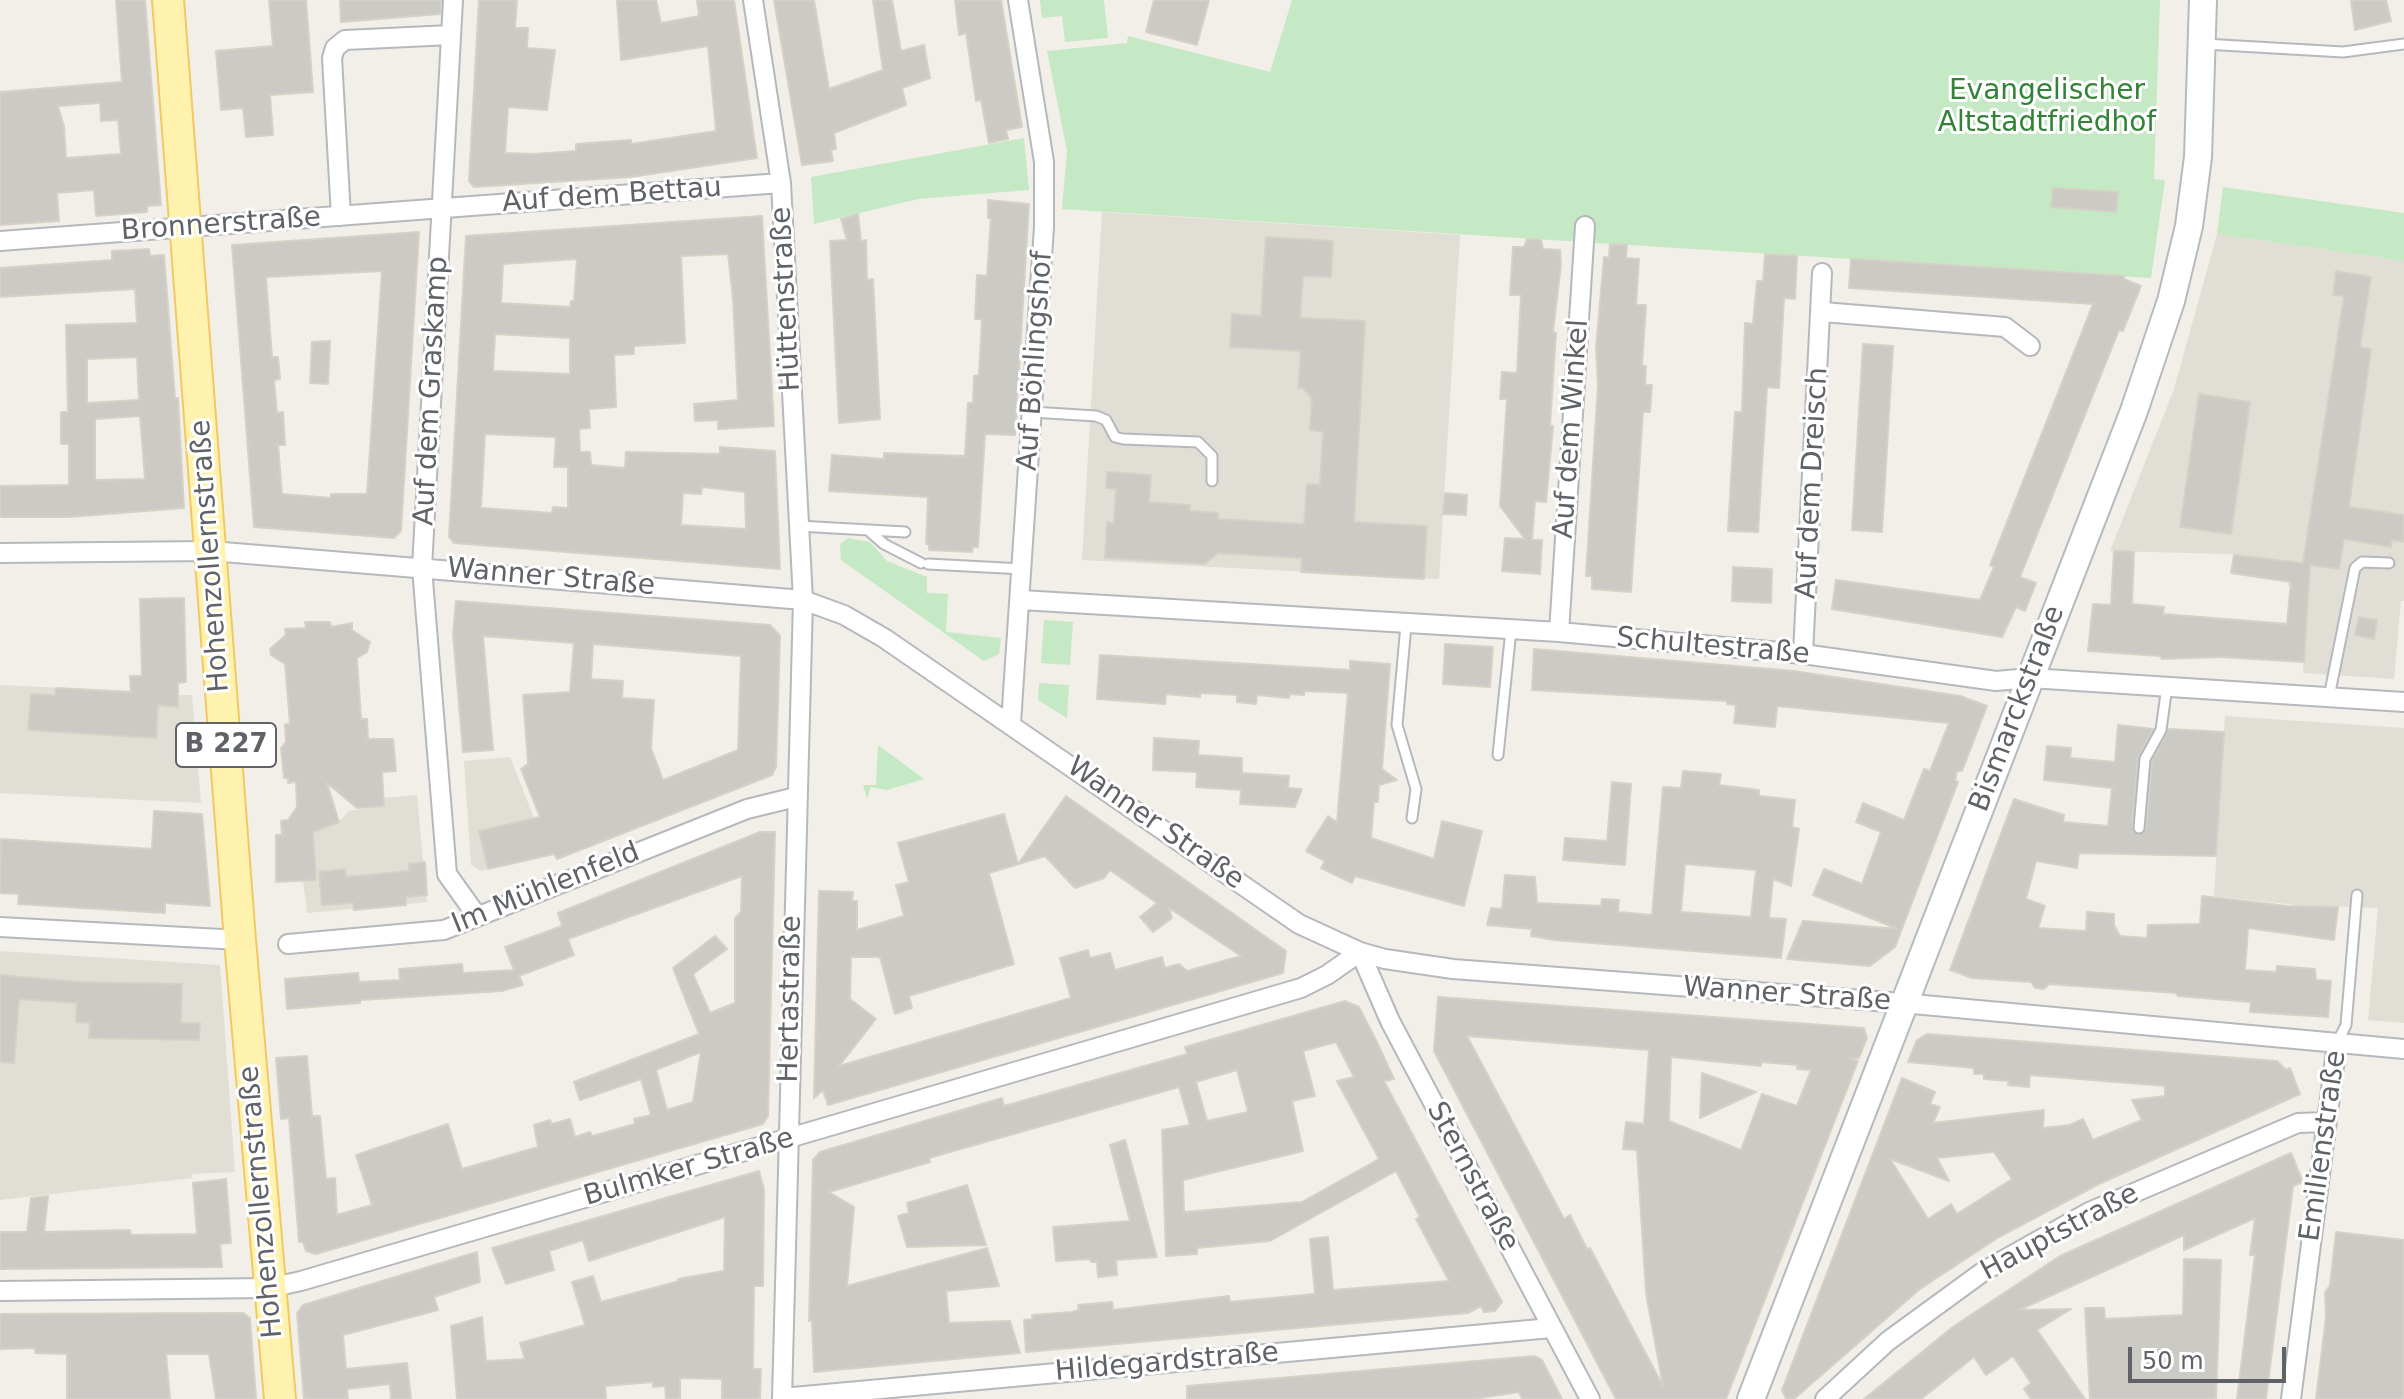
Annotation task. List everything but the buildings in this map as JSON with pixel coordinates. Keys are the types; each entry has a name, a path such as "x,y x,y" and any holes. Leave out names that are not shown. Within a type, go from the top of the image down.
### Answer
{"main road":[{"name":"Hohenzollernstraße","path":"168,0 240,940 280,1399"}],"street":[{"name":"Auf dem Graskamp","path":"453,0 422,568 447,874 477,916"},
{"name":"Hüttenstraße","path":"753,0 781,183 803,600"},
{"name":"Auf Böhlingshof","path":"1011,723 1044,227 1044,162 1018,0"},
{"name":"Bismarckstraße","path":"1751,1399 2134,411 2182,265 2198,157 2203,0"},
{"path":"341,216 332,58 335,48 345,40 451,35"},
{"name":"Auf dem Bettau","path":"442,210 781,183"},
{"name":"Bronnerstraße","path":"0,241 442,210"},
{"name":"Auf dem Winkel","path":"1559,632 1585,226"},
{"name":"Auf dem Dreisch","path":"1803,654 1823,312 1822,273"},
{"path":"1823,312 2005,327 2030,346"},
{"name":"Wanner Straße","path":"0,553 211,551 803,600 844,615 884,638 1299,924 1360,952 1453,969 1902,1003 2337,1043"},
{"name":"Hertastraße","path":"782,1398 803,600"},
{"name":"Schultestraße","path":"1021,600 1559,632 1803,654 1996,681 2030,678 2404,702"},
{"name":"Im Mühlenfeld","path":"288,944 444,930 747,809 796,797"},
{"path":"0,927 240,940"},
{"name":"Bulmker Straße","path":"0,1291 269,1288 1301,988 1360,952"},
{"name":"Sternstraße","path":"1360,952 1390,1021 1590,1399"},
{"path":"2337,1043 2404,1049"},
{"name":"Emilienstraße","path":"2291,1399 2337,1043"},
{"name":"Hauptstraße","path":"1825,1399 1888,1341 1948,1297 1984,1271 2063,1227 2298,1123 2325,1122"},
{"name":"Hildegardstraße","path":"782,1398 1551,1328"}],"lane":[{"path":"2201,44 2343,52 2404,44"},
{"path":"1032,412 1096,416 1106,420 1115,437 1123,439 1198,442 1212,456 1212,481"},
{"path":"798,526 905,532"},
{"path":"868,530 893,550 925,563 1023,569"},
{"path":"2329,697 2355,568 2362,562 2389,563"},
{"path":"1406,625 1397,725 1416,789 1412,818"},
{"path":"1498,755 1511,630"},
{"path":"2139,828 2145,759 2161,730 2167,686"},
{"name":"Emilienstraße","path":"2337,1043 2346,1025 2357,895"}],"shaded area":[{"path":"1102,212 1460,235 1439,579 1082,560"},
{"path":"2217,234 2404,261 2404,601 2401,601 2394,679 2303,673 2308,589 2288,586 2290,561 2227,554 2110,551 2174,389"},
{"path":"0,685 131,691 131,695 148,696 192,695 201,803 0,793"},
{"path":"2225,716 2404,728 2404,1023 2368,1020 2378,908 2296,905 2214,896"},
{"path":"510,757 534,818 540,816 554,854 481,871 471,865 464,761"},
{"path":"417,795 427,902 307,913 303,880 309,832 319,823 339,822 349,811 381,806 383,798"},
{"path":"0,951 220,965 235,1172 192,1174 192,1178 0,1200"}],"green space":[{"path":"1040,0 1104,0 1108,38 1065,42 1062,16 1042,18"},
{"name":"Evangelischer Altstadtfriedhof","path":"1292,0 2160,0 2154,179 2165,180 2151,278 1062,209 1067,151 1047,51 1127,43 1128,36 1270,72"},
{"path":"1024,138 1029,190 918,199 814,224 811,177"},
{"path":"2223,187 2404,213 2404,261 2217,234"},
{"path":"848,538 870,542 887,561 927,577 927,593 948,594 946,632 1001,638 999,654 984,661 841,560 840,544"},
{"path":"1044,620 1073,622 1070,665 1041,663"},
{"path":"1039,683 1069,685 1067,718 1038,700"},
{"path":"878,745 924,779 887,790 871,787 867,799 863,785 876,785"}]}
